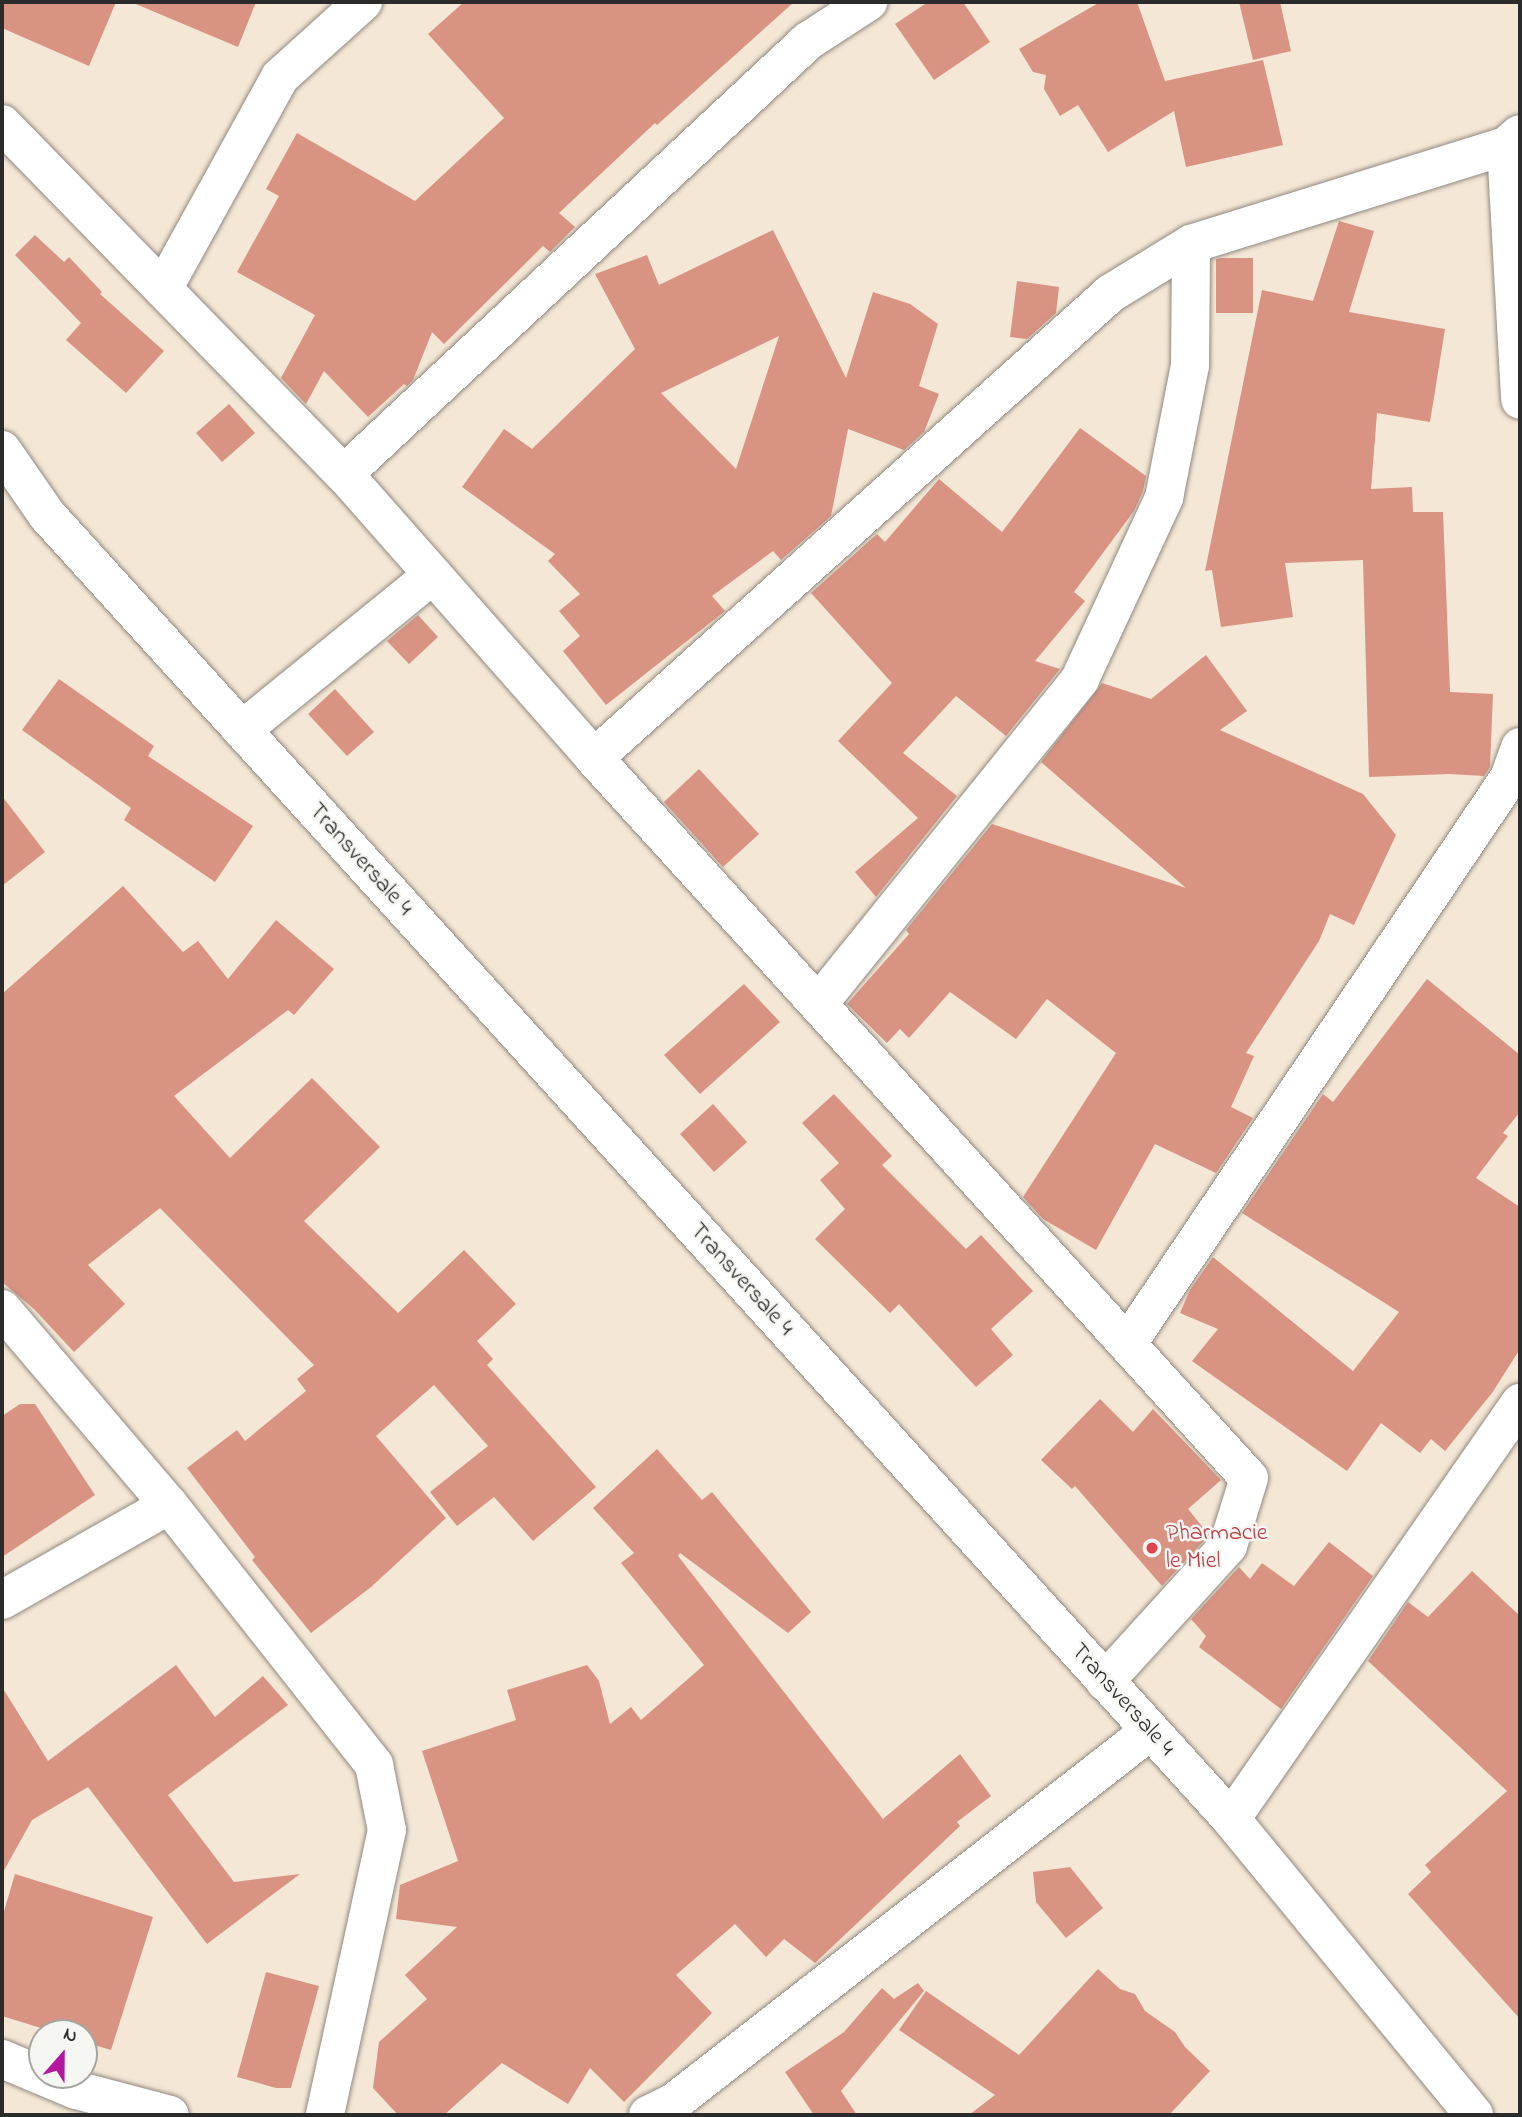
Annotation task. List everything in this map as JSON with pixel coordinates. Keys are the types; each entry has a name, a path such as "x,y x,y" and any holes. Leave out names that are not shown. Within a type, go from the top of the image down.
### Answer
{"street":[{"path":"163,289 280,77 363,2"},
{"path":"344,474 808,41 868,2"},
{"path":"2,124 344,474 594,758 1249,1478 1228,1546 1105,1681"},
{"path":"594,758 1111,293 1191,244 1513,140 1520,400"},
{"path":"818,1003 1080,679 1164,498 1190,366 1191,244"},
{"name":"Transversale 4","path":"2,450 47,515 1231,1819 1474,2115"},
{"path":"242,730 433,575"},
{"path":"1128,1343 1509,778 1520,747"},
{"path":"2,1309 169,1504 374,1765 387,1829 325,2115"},
{"path":"1231,1819 1520,1403"},
{"path":"2,1600 169,1504"},
{"path":"648,2115 673,2104 1150,1731"},
{"path":"2,2059 76,2090 170,2115"}],"building":[{"path":"2,2 116,2 89,66 2,28"},
{"path":"131,2 256,2 238,47"},
{"path":"464,2 794,2 657,125 655,123 559,213 575,227 550,252 543,246 444,344 432,332 413,380 407,386 404,384 368,417 324,371 306,404 281,378 315,315 237,272 279,196 266,189 297,133 415,201 504,118 428,34"},
{"path":"928,2 963,2 990,42 934,80 895,24"},
{"path":"1100,2 1137,2 1165,81 1263,60 1283,145 1186,167 1174,111 1108,152 1078,105 1060,116 1044,89 1046,75 1033,72 1019,49"},
{"path":"1239,2 1280,2 1291,51 1253,60"},
{"path":"1339,221 1374,231 1349,312 1445,329 1430,422 1377,413 1371,489 1412,487 1413,512 1443,512 1450,692 1493,694 1490,767 1484,776 1449,774 1369,777 1363,560 1285,563 1293,617 1221,627 1212,570 1205,571 1262,290 1313,301"},
{"path":"773,230 846,378 873,292 910,304 938,324 919,386 939,394 924,432 904,450 848,429 831,516 781,560 773,551 712,596 725,611 606,705 563,651 580,636 559,611 580,594 548,561 555,554 462,487 504,429 532,449 635,349 595,274 647,255 659,285","holes":["779,336 736,469 661,393"]},
{"path":"35,235 64,262 69,257 102,292 100,294 164,351 126,393 66,340 81,323 15,255"},
{"path":"1253,258 1253,313 1216,313 1216,259"},
{"path":"1017,281 1059,287 1056,313 1027,339 1010,337"},
{"path":"229,404 255,433 222,462 196,433"},
{"path":"1080,428 1146,476 1143,491 1134,511 1074,592 1085,601 1035,661 1060,669 1006,736 956,696 903,753 957,796 876,897 855,872 918,818 838,741 892,683 811,593 877,534 885,542 939,479 1002,532"},
{"path":"418,615 438,637 409,664 387,641"},
{"path":"1206,655 1247,711 1220,730 1363,794 1396,835 1354,925 1330,914 1319,941 1246,1053 1254,1056 1231,1107 1253,1118 1216,1173 1155,1144 1096,1250 1043,1219 1023,1197 1116,1053 1047,999 1016,1039 950,992 909,1038 900,1029 887,1043 847,1004 909,934 906,930 992,824 1186,888 1041,762 1102,683 1151,699"},
{"path":"59,679 154,746 148,756 253,826 215,882 124,820 131,808 22,730"},
{"path":"335,689 374,732 347,756 308,714"},
{"path":"699,769 759,834 723,867 664,802"},
{"path":"2,796 45,852 2,886"},
{"path":"123,886 183,952 198,941 228,979 276,920 334,969 294,1015 288,1010 174,1096 230,1158 312,1078 380,1147 304,1221 398,1313 464,1250 516,1304 477,1341 493,1359 487,1365 596,1487 533,1541 494,1497 457,1526 430,1492 488,1446 434,1385 376,1436 446,1518 371,1587 311,1633 252,1560 255,1557 187,1468 237,1430 245,1441 306,1391 297,1379 314,1365 160,1208 88,1265 125,1304 74,1352 34,1309 2,1282 2,994"},
{"path":"1427,979 1520,1055 1520,1112 1503,1133 1508,1136 1476,1178 1520,1207 1520,1349 1492,1393 1445,1451 1431,1439 1420,1453 1381,1423 1347,1471 1192,1361 1218,1329 1180,1313 1190,1290 1213,1257 1353,1371 1399,1312 1242,1213 1323,1094 1333,1102"},
{"path":"744,984 780,1022 700,1094 664,1055"},
{"path":"834,1094 892,1156 882,1165 966,1249 981,1235 1033,1291 991,1329 1013,1355 976,1387 899,1304 890,1313 815,1239 845,1209 820,1180 839,1163 802,1123"},
{"path":"713,1104 747,1142 714,1172 680,1134"},
{"path":"1100,1399 1133,1432 1153,1409 1221,1480 1188,1509 1209,1535 1162,1586 1075,1486 1072,1489 1041,1460"},
{"path":"20,1404 35,1404 95,1495 2,1557 2,1416"},
{"path":"657,1449 702,1500 712,1492 811,1612 788,1633 680,1553 678,1556 883,1819 960,1754 991,1796 957,1822 960,1826 815,1963 784,1939 766,1957 735,1924 676,1975 712,2013 624,2102 590,2068 568,2104 502,2063 444,2115 398,2115 373,2088 379,2042 427,1999 405,1975 457,1927 396,1919 400,1885 458,1861 422,1751 516,1720 507,1690 587,1665 599,1681 610,1724 631,1707 641,1720 704,1665 621,1563 634,1553 593,1508"},
{"path":"1329,1542 1373,1576 1281,1709 1199,1647 1206,1636 1191,1619 1239,1567 1250,1579 1262,1563 1294,1586"},
{"path":"1472,1571 1520,1616 1520,2019 1408,1894 1431,1872 1425,1865 1507,1791 1368,1661 1408,1602 1428,1617"},
{"path":"176,1665 215,1717 263,1676 288,1705 168,1795 234,1882 300,1874 207,1944 88,1787 32,1820 2,1874 2,1687 48,1761"},
{"path":"1070,1867 1103,1908 1066,1938 1036,1902 1033,1872"},
{"path":"15,1874 153,1917 111,2050 98,2046 98,2019 28,2019 28,2024 2,2016 2,1918"},
{"path":"1098,1969 1120,1989 1135,1994 1145,2011 1175,2032 1185,2047 1210,2071 1169,2115 969,2115 995,2095 899,2030 926,1991 1019,2055"},
{"path":"266,1972 319,1986 291,2088 276,2088 237,2077"},
{"path":"918,1983 924,1991 841,2091 857,2115 814,2115 785,2072 844,2032 882,1988 894,1999"}],"place":[{"name":"Pharmacie le Miel","path":"1152,1548"}]}
